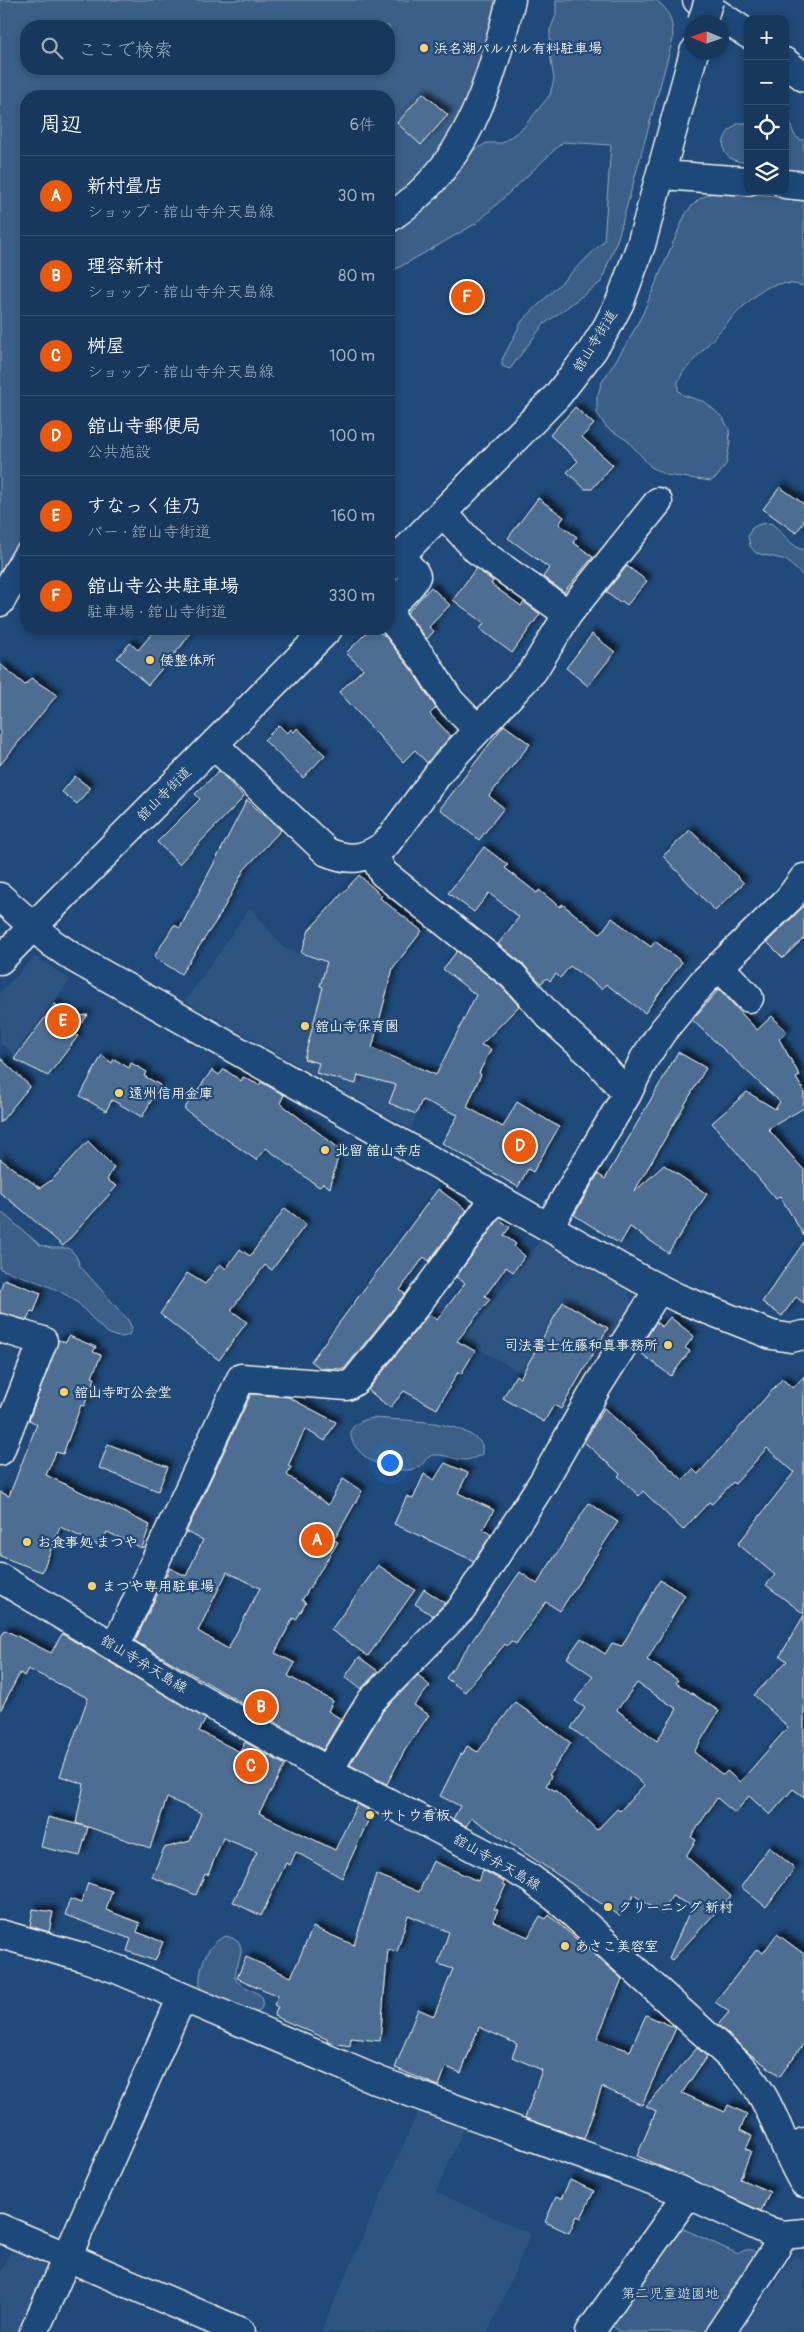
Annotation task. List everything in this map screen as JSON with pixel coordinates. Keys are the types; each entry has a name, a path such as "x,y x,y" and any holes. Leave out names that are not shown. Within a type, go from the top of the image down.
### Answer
{"street":[{"path":"395,214 408,206 438,176 462,143 480,105 511,0"},
{"path":"696,0 744,31"},
{"path":"704,15 709,0"},
{"name":"舘山寺街道","path":"395,561 557,396 592,351 611,318 631,276 692,60"},
{"path":"789,65 804,77"},
{"path":"661,175 744,181"},
{"path":"789,184 804,186"},
{"path":"214,745 327,852 342,858 358,858 373,853 386,844 432,781 477,729 533,671 568,614 658,502"},
{"path":"443,513 478,550 568,614"},
{"path":"395,562 414,572 416,576 395,603"},
{"path":"0,602 20,567"},
{"path":"395,622 426,662 450,701 477,729"},
{"name":"舘山寺街道","path":"0,960 32,925 322,635"},
{"path":"373,853 384,873 513,976 549,1016 595,1058 627,1094"},
{"path":"548,1226 627,1094 644,1059 662,1032 703,982 789,899 804,878"},
{"path":"0,897 52,943 74,958 659,1289 772,1335 791,1338 804,1335"},
{"path":"719,966 749,998"},
{"path":"115,1647 241,1378 347,1386 355,1381 417,1304 496,1197"},
{"path":"328,1771 371,1701 462,1608 543,1482 598,1385 659,1289"},
{"path":"0,1328 43,1340 0,1451"},
{"name":"舘山寺弁天島線","path":"0,1578 328,1771 505,1864 531,1879 555,1897 746,2072 767,2100 796,2147 804,2183"},
{"path":"0,1934 101,1963 378,2081 688,2194 768,2231 793,2234"},
{"path":"34,2332 182,1997"},
{"path":"590,2332 688,2194"},
{"path":"0,2228 240,2332"},
{"path":"720,2332 774,2252 793,2234"}],"shaded area":[{"name":"舘山寺保育園","path":"250,908 284,948 352,973 354,967 394,974 373,1052 407,1061 435,1073 411,1129 185,1001"},
{"path":"35,956 70,980 15,1055 0,1043 0,993"},
{"path":"540,1241 628,1291 633,1308 574,1404 462,1339"},
{"path":"420,2107 466,2124 436,2192 531,2234 488,2332 321,2332"},
{"path":"13,2244 57,2262 26,2332 0,2332 0,2274"},
{"path":"794,2255 804,2261 804,2332 740,2332"}],"green space":[{"path":"0,0 499,0 473,88 455,130 429,168 395,199 395,90 20,90 20,543 0,578"},
{"path":"556,0 656,0 665,8 670,17 673,39 618,238 601,282 543,325 510,369 502,366 502,360 522,321 604,241 611,145 563,142 477,223 395,270 395,231 417,216 448,186 474,150 487,143 502,143 523,128 550,95 554,79 550,54 550,30 556,15"},
{"path":"789,120 795,136 800,140 804,140 804,174 789,172"},
{"path":"739,123 744,123 744,162 737,161 726,154 724,141 732,128"},
{"path":"725,191 744,193 744,195 804,199 804,286 778,284 765,289 753,298 727,323 683,372 678,382 678,390 683,395 705,402 723,418 729,429 730,443 726,464 717,477 711,481 666,475 651,467 628,441 606,427 597,413 597,397 602,382 629,340 643,313 685,215 693,204 712,194"},
{"path":"771,523 791,543 804,550 804,577 786,560 756,553 750,546 748,536 752,528 760,524"},
{"path":"0,1211 40,1245 51,1248 69,1248 76,1256 80,1266 128,1320 132,1328 129,1335 122,1337 114,1336 101,1327 70,1297 41,1283 0,1269"},
{"path":"374,1418 432,1423 461,1430 473,1436 482,1444 482,1454 468,1460 434,1455 416,1469 392,1469 368,1459 353,1443 351,1435 353,1428 360,1422"},
{"path":"226,1936 239,1943 241,1948 235,1979 241,1985 256,1992 263,1998 262,2007 258,2012 249,2013 201,1991 200,1975 204,1959 213,1944"},
{"name":"第二児童遊園地","path":"675,2225 738,2254 745,2250 751,2250 760,2259 714,2332 621,2332 606,2322"}],"building":[{"path":"423,93 448,115 421,145 397,123"},
{"path":"575,407 594,424 582,437 613,465 592,489 585,489 567,472 578,461 550,435"},
{"path":"780,487 804,504 804,522 796,533 763,509"},
{"path":"538,498 564,517 559,524 577,537 573,542 593,557 564,592 543,577 549,568 508,538"},
{"path":"627,566 647,581 627,605 622,601 620,603 606,592"},
{"path":"476,568 493,581 491,584 521,606 524,602 540,614 512,653 480,629 484,623 453,600"},
{"path":"431,587 450,605 429,627 434,631 427,639 407,613"},
{"path":"592,634 615,652 588,686 566,668"},
{"path":"151,635 189,635 148,685 117,658 130,643 138,650"},
{"path":"364,635 384,635 413,672 436,708 430,714 451,736 427,763 415,750 403,762 339,692 363,669 346,653"},
{"path":"0,664 25,685 31,678 57,695 0,765"},
{"path":"279,725 287,733 291,729 294,732 297,728 325,755 303,778 264,740"},
{"path":"504,725 530,744 489,796 504,808 479,840 440,809"},
{"path":"219,771 244,797 179,864 157,842 200,799 195,794"},
{"path":"75,776 90,788 77,804 62,792"},
{"path":"247,800 281,830 244,870 220,915 181,974 154,957 174,925 180,928"},
{"path":"690,830 744,883 715,911 663,856"},
{"path":"484,847 508,865 505,868 537,893 539,890 560,907 562,904 600,934 612,918 651,947 655,941 682,962 645,1013 606,984 602,989 570,966 560,978 556,974 550,981 547,978 541,983 523,964 498,944 519,917 489,893 474,912 448,893"},
{"path":"359,875 382,896 380,898 422,931 393,968 372,1048 436,1075 476,995 443,969 457,951 502,987 519,1006 481,1045 491,1049 479,1073 481,1074 467,1107 503,1127 517,1102 559,1127 533,1172 528,1169 518,1187 442,1143 458,1115 422,1100 416,1114 389,1103 396,1085 358,1075 356,1084 316,1073 319,1063 304,1059 323,987 320,986 327,962 301,953 309,930"},
{"path":"804,906 804,938 783,958 767,942"},
{"path":"719,989 757,1030 772,1016 787,1032 779,1039 800,1076 796,1078 804,1091 804,1108 768,1129 804,1170 804,1236 780,1196 776,1199 712,1123 747,1092 775,1109 780,1102 692,1020"},
{"path":"55,1004 71,1017 88,1015 74,1033 78,1036 48,1076 14,1059"},
{"path":"678,1052 706,1068 634,1192 664,1165 707,1194 668,1253 630,1227 620,1244 574,1215 598,1174 605,1179"},
{"name":"遠州信用金庫","path":"102,1055 112,1063 114,1059 129,1068 131,1063 147,1072 144,1076 160,1085 142,1117 112,1100 106,1111 80,1096"},
{"path":"0,1058 30,1086 0,1123"},
{"path":"224,1069 241,1081 243,1077 259,1085 261,1082 284,1095 280,1103 340,1149 330,1188 323,1183 319,1187 266,1148 256,1160 184,1109 212,1070 219,1075"},
{"path":"88,1141 114,1167 107,1180 117,1186 63,1246 0,1193 0,1159 40,1188 53,1179"},
{"path":"438,1189 467,1210 429,1261 424,1257 400,1290 405,1294 344,1369 320,1368 311,1361"},
{"path":"285,1208 306,1224 272,1270 265,1265 231,1310 247,1322 219,1360 160,1314 187,1273 205,1284 220,1264 226,1269 240,1249 250,1256"},
{"path":"499,1219 510,1227 504,1235 516,1244 514,1247 525,1256 513,1272 506,1267 485,1296 490,1299 457,1341 475,1351 461,1374 458,1372 437,1409 404,1391 390,1408 368,1390 429,1314 437,1320 465,1283 456,1277"},
{"path":"804,1242 804,1303 796,1297 782,1316 762,1302"},
{"path":"4,1279 41,1293 34,1312 31,1311 27,1320 0,1313 0,1291"},
{"path":"563,1302 608,1328 561,1409 554,1405 544,1422 503,1398 516,1375 520,1378"},
{"path":"670,1317 694,1336 685,1348 690,1351 671,1376 642,1354 646,1348 642,1345 656,1322 662,1327"},
{"path":"69,1336 96,1347 93,1352 101,1355 92,1377 95,1378 84,1406 81,1405 63,1454 56,1452 46,1475 150,1525 142,1548 107,1532 100,1546 60,1527 42,1572 0,1556 0,1492 9,1496 37,1424 29,1420 58,1340 66,1342"},
{"path":"804,1376 804,1614 766,1585 775,1575 738,1544 794,1472 767,1448 735,1484 733,1482 712,1504 709,1502 683,1530 643,1491 639,1496 618,1476 620,1474 584,1442 604,1408 683,1480 693,1469 698,1474 782,1379 793,1388"},
{"path":"251,1394 288,1397 336,1422 325,1441 305,1429 288,1466 291,1467 287,1475 328,1505 343,1479 362,1491 334,1540 338,1542 302,1600 306,1603 296,1620 293,1618 275,1653 295,1663 288,1676 333,1701 328,1711 341,1719 323,1750 135,1641 170,1568 186,1576 203,1540 186,1532","holes":["227,1572 260,1588 228,1649 198,1631"]},
{"path":"108,1444 168,1467 158,1491 99,1468"},
{"path":"445,1463 468,1473 458,1493 494,1510 483,1529 491,1535 474,1561 394,1524 407,1496 413,1499 424,1474 434,1480"},
{"path":"589,1503 618,1522 560,1611 546,1602 516,1644 511,1641 507,1646 505,1644 465,1692 446,1678 520,1572 537,1584"},
{"path":"378,1565 415,1590 368,1656 331,1630"},
{"path":"660,1580 685,1595 647,1660 678,1680 676,1683 719,1711 694,1752 723,1775 727,1771 740,1782 788,1727 754,1695 787,1661 780,1656 804,1615 804,1797 793,1789 770,1815 749,1796 735,1813 717,1798 691,1837 696,1840 686,1856 731,1896 672,1960 669,1958 692,1906 672,1896 662,1914 634,1895 620,1916 472,1818 466,1826 453,1819 460,1806 440,1796 467,1746 478,1752 515,1702 571,1743 549,1775 551,1776 546,1786 556,1791 597,1830 617,1809 620,1811 644,1785 629,1771 571,1728 585,1708 575,1701 593,1676 567,1658 581,1638 605,1654 612,1643 622,1646","holes":["637,1683 677,1709 657,1741 617,1710"]},
{"path":"424,1589 445,1603 433,1616 415,1604"},
{"path":"5,1630 51,1653 62,1634 206,1719 199,1731 240,1752 245,1742 285,1765 259,1813 335,1850 357,1804 372,1812 342,1878 296,1852 290,1865 286,1863 261,1916 233,1902 257,1852 223,1838 208,1875 205,1874 196,1895 152,1877 164,1848 190,1841 201,1813 167,1798 150,1848 76,1823 84,1784 60,1776 88,1698 28,1669 24,1676 20,1673 0,1711 0,1639"},
{"path":"359,1657 378,1671 361,1689 345,1677"},
{"path":"418,1675 430,1686 414,1705 429,1715 405,1750 387,1784 350,1765 383,1711"},
{"path":"48,1817 88,1827 80,1856 41,1847"},
{"path":"769,1847 795,1868 766,1907 741,1887"},
{"path":"433,1861 478,1881 483,1870 504,1882 503,1884 506,1885 494,1909 498,1910 493,1921 528,1937 540,1916 546,1919 549,1915 622,1979 597,2039 630,2051 646,2015 676,2028 642,2105 602,2087 584,2139 525,2118 542,2070 512,2057 517,2044 479,2027 461,2073 446,2067 439,2086 395,2068 418,2009 434,2016 453,1969 438,1964 449,1932 408,1915 397,1952 388,1949 380,2041 351,2038 350,2046 327,2042 327,2039 274,2016 278,2007 274,2005 278,1996 237,1978 246,1957 291,1977 313,1927 354,1945 376,1874 419,1892"},
{"path":"88,1883 112,1891 106,1910 140,1923 137,1932 163,1942 155,1961 127,1951 131,1939 65,1915 70,1899 81,1903"},
{"path":"33,1909 53,1912 49,1932 30,1926"},
{"path":"777,1934 804,1954 804,2043 780,2076 750,2054 718,2025 729,2012 715,2002 757,1949 763,1953"},
{"path":"697,2048 707,2056 682,2093 725,2112 728,2105 747,2114 740,2130 752,2136 746,2149 751,2151 740,2179 770,2192 761,2211 637,2156 656,2111 646,2106"},
{"path":"570,2180 594,2191 581,2218 577,2216 569,2233 545,2222 556,2197 561,2199"}],"place":[{"name":"浜名湖パルパル有料駐車場","path":"424,48"},
{"name":"舘山寺公共駐車場","path":"467,297"},
{"name":"倭整体所","path":"150,660"},
{"name":"すなっく佳乃","path":"63,1021"},
{"name":"舘山寺保育園","path":"305,1026"},
{"name":"遠州信用金庫","path":"119,1093"},
{"name":"舘山寺郵便局","path":"520,1146"},
{"name":"北留 舘山寺店","path":"325,1150"},
{"name":"司法書士佐藤和真事務所","path":"668,1345"},
{"name":"舘山寺町公会堂","path":"64,1392"},
{"name":"新村畳店","path":"317,1540"},
{"name":"お食事処 まつや","path":"27,1542"},
{"name":"まつや専用駐車場","path":"92,1586"},
{"name":"理容新村","path":"261,1707"},
{"name":"桝屋","path":"251,1766"},
{"name":"サトウ看板","path":"370,1815"},
{"name":"クリーニング 新村","path":"608,1907"},
{"name":"あさこ美容室","path":"565,1946"}]}
